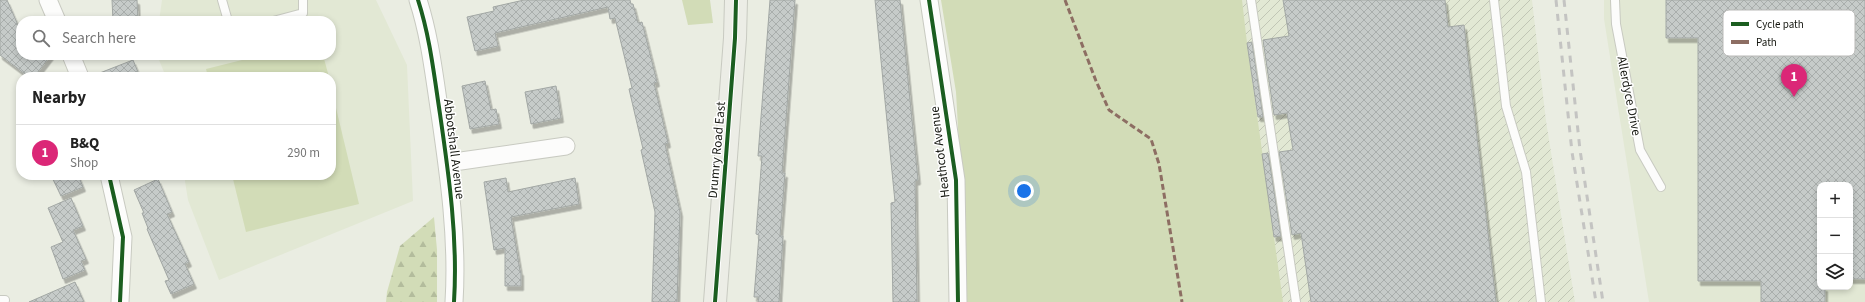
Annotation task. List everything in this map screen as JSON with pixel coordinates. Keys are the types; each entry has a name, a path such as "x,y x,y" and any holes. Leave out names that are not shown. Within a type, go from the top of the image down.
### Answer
{"street":[{"path":"48,0 55,16"},
{"name":"Abbotshall Avenue","path":"418,0 429,41 447,163 453,219 454,302"},
{"name":"Drumry Road East","path":"715,302 735,38 736,0"},
{"name":"Heathcot Avenue","path":"929,0 956,180 958,302"},
{"path":"73,60 78,72"},
{"name":"Abbotshall Avenue","path":"447,163 566,146"},
{"path":"110,180 122,237 120,302"}],"lane":[{"path":"222,0 227,16"},
{"path":"294,16 303,14 303,0"},
{"path":"1251,0 1296,302"},
{"path":"1494,0 1506,106 1526,172 1541,302"},
{"name":"Allerdyce Drive","path":"1615,0 1616,24 1640,150 1661,187"}],"shaded area":[{"path":"162,0 376,0 407,65 413,201 219,280 188,200 185,180 336,180 336,72 164,72 159,60 336,60 336,16 160,16"},
{"path":"1158,0 1532,0 1546,121 1575,302 1196,302"},
{"path":"1604,0 1865,0 1865,302 1649,302 1604,19"}],"green space":[{"path":"682,0 710,0 713,23 688,25"},
{"path":"941,0 1242,0 1283,302 966,302 966,270 956,92"},
{"path":"242,60 324,60 328,72 207,72 206,69"},
{"path":"336,108 359,204 246,232 233,180 336,180"},
{"path":"434,217 437,250 437,302 386,302 387,292 400,246"}],"building":[{"path":"0,0 7,0 16,21 16,60 47,60 38,72 22,72 0,55"},
{"path":"112,0 137,0 138,16 113,16"},
{"path":"524,0 630,0 631,4 633,4 638,23 642,22 657,82 654,83 668,143 665,144 680,212 677,302 652,302 655,212 641,150 643,149 629,89 632,88 615,18 610,19 608,7 495,33 498,46 475,51 467,17 494,11 493,7"},
{"path":"770,0 795,0 782,173 785,173 780,236 783,236 779,302 758,302 759,297 754,297 759,235 756,234 762,156 758,156"},
{"path":"875,0 900,0 918,180 915,181 917,302 893,302 891,203 895,202"},
{"path":"1283,0 1445,0 1448,27 1464,25 1496,302 1311,302 1301,233 1292,235 1279,152 1293,150 1287,113 1274,115 1263,40 1289,36"},
{"path":"1666,0 1865,0 1865,279 1853,279 1853,182 1817,182 1817,290 1825,290 1825,302 1761,302 1761,281 1698,281 1698,38 1666,38"},
{"path":"1252,42 1263,117 1258,117 1247,43"},
{"path":"133,60 138,72 102,72"},
{"path":"485,81 491,110 496,109 499,124 470,129 462,86"},
{"path":"556,86 561,118 531,124 525,92"},
{"path":"1268,153 1281,236 1274,237 1262,154"},
{"path":"506,178 508,192 575,178 579,204 511,217 521,271 521,286 505,286 505,248 494,250 484,182"},
{"path":"53,180 80,180 83,187 61,196"},
{"path":"158,180 172,212 167,214 189,262 185,264 194,284 171,294 165,281 169,280 147,229 148,228 142,213 144,213 134,190"},
{"path":"71,198 83,226 73,230 86,259 81,261 85,270 63,279 51,247 63,242 48,208"},
{"path":"75,282 84,302 29,302"}],"railway":[{"path":"1556,0 1572,152 1596,302"},
{"path":"1564,0 1580,150 1603,302"}],"marked path":[{"path":"1065,0 1096,81 1109,110 1151,139 1159,164 1182,302"}],"cycle path":[{"path":"418,0 426,28 431,56 452,208 455,255 454,302"},
{"path":"715,302 735,38 736,0"},
{"path":"929,0 956,180 958,302"},
{"path":"110,180 123,237 120,302"}],"place":[{"name":"B&Q","path":"1794,97"}]}
